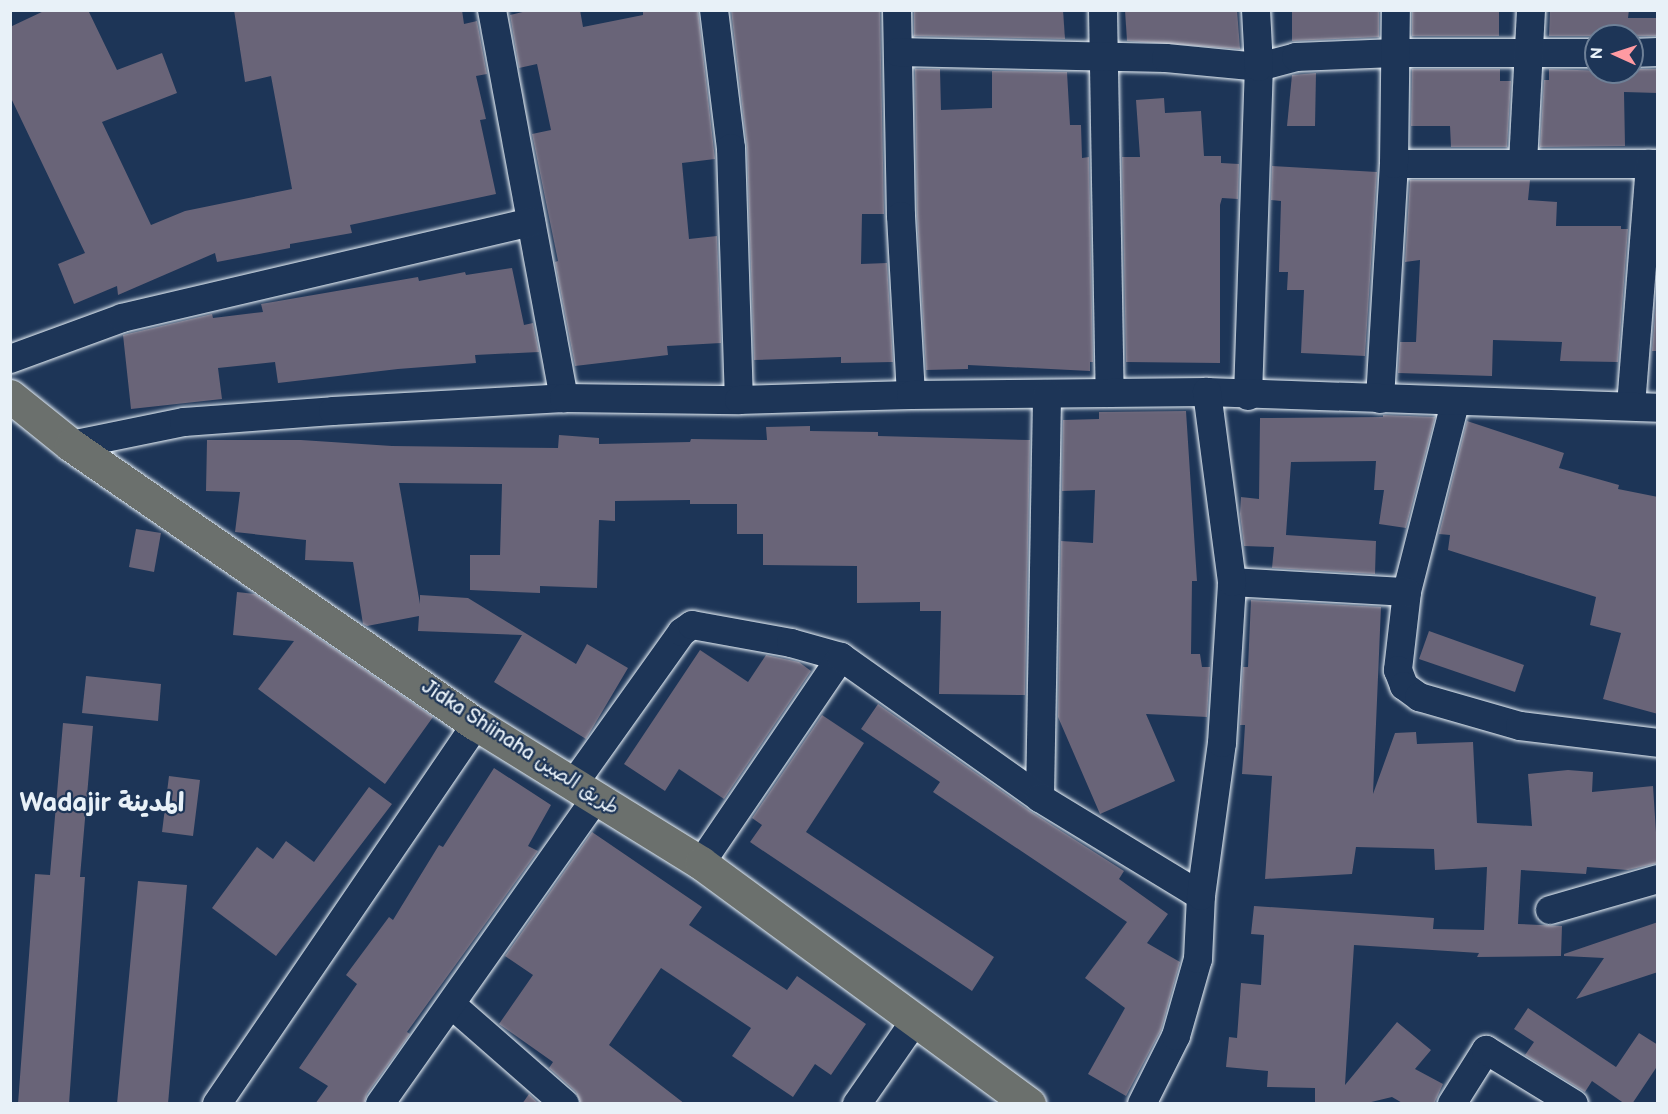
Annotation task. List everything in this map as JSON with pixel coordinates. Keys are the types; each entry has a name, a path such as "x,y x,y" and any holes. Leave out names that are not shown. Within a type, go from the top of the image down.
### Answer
{"main road":[{"name":"Jidka Shiinaha طريق الصين","path":"10,396 71,445 476,723 701,863 1029,1104"}],"street":[{"path":"492,10 564,398"},
{"path":"714,10 731,148 739,400"},
{"path":"897,10 901,216 910,394"},
{"path":"1102,10 1110,393"},
{"path":"1248,396 1259,67 1256,10"},
{"path":"1380,399 1394,164 1396,10"},
{"path":"1522,163 1531,10"},
{"path":"898,52 1166,58 1259,67 1296,57 1396,53 1584,53"},
{"path":"71,445 184,422 564,398 739,400 910,394 1207,392 1248,396 1644,407 1654,164 1394,164"},
{"path":"10,359 122,318 531,222"},
{"path":"1142,1104 1176,1036 1198,959 1201,896 1222,743 1232,582 1207,392"},
{"path":"1040,798 1047,394"},
{"path":"1455,403 1407,592 1398,670 1404,686 1419,697 1520,726 1658,743"},
{"path":"1232,582 1407,592"},
{"path":"380,1104 452,1005 682,632 692,625 791,643 842,657 1040,798 1201,896"},
{"path":"701,863 842,657"},
{"path":"217,1104 476,723"},
{"path":"1550,910 1658,879"},
{"path":"452,1005 565,1104"},
{"path":"857,1104 916,1019"},
{"path":"1452,1104 1486,1050 1575,1104"}],"building":[{"path":"46,10 88,10 117,70 162,53 177,93 102,122 151,225 185,211 292,189 271,76 245,82 234,10 462,10 464,24 477,21 487,74 476,76 486,119 480,120 496,194 350,225 352,233 290,244 290,248 217,262 215,253 118,295 117,286 74,304 58,264 85,253 10,96 10,27"},
{"path":"531,10 580,10 583,27 643,15 643,10 698,10 715,159 682,163 689,239 717,236 721,343 667,346 668,355 575,366 555,262 558,261 532,134 551,130 537,64 519,68 510,15"},
{"path":"731,10 880,10 884,214 862,214 861,264 887,263 893,362 841,363 841,357 754,360 747,147"},
{"path":"914,10 1063,10 1065,39 914,36"},
{"path":"1125,10 1237,10 1240,49 1127,41"},
{"path":"1292,10 1379,10 1379,37 1292,41"},
{"path":"1412,10 1499,10 1499,36 1412,36"},
{"path":"1550,10 1629,10 1628,18 1658,18 1658,36 1644,36 1644,24 1584,24 1584,36 1549,36"},
{"path":"915,69 940,69 941,110 992,108 992,71 1067,72 1070,125 1081,125 1082,158 1089,157 1093,362 1090,362 1090,371 968,365 968,369 926,370 917,215"},
{"path":"1412,69 1500,69 1500,81 1511,81 1507,147 1451,147 1450,126 1411,126"},
{"path":"1549,69 1584,70 1584,84 1644,84 1644,69 1658,69 1658,93 1624,92 1625,146 1540,147 1544,80 1549,80"},
{"path":"1316,73 1315,126 1287,126 1292,75"},
{"path":"1164,98 1165,113 1201,111 1204,156 1221,156 1221,163 1239,164 1238,199 1222,198 1220,205 1220,363 1126,362 1122,157 1140,157 1136,100"},
{"path":"1272,166 1377,172 1365,356 1301,353 1304,290 1287,290 1288,272 1279,272 1281,201 1271,200"},
{"path":"1410,180 1530,180 1528,200 1557,202 1556,226 1621,226 1621,229 1628,229 1618,362 1560,361 1562,342 1493,340 1492,376 1398,373 1400,342 1416,342 1420,260 1405,262"},
{"path":"512,268 524,325 533,323 539,352 475,355 476,363 398,369 278,383 275,362 218,368 222,399 131,409 123,335 212,314 213,318 263,312 261,304 418,277 419,281 465,272 466,275"},
{"path":"1658,279 1658,351 1652,351"},
{"path":"1186,411 1197,581 1192,581 1191,654 1200,654 1202,667 1210,667 1207,717 1146,714 1175,781 1100,814 1058,717 1061,541 1093,543 1095,490 1062,491 1063,420 1099,419 1099,412"},
{"path":"1383,415 1435,417 1406,528 1379,524 1384,490 1374,490 1376,461 1291,462 1286,535 1376,541 1375,574 1272,568 1274,547 1244,546 1240,514 1241,497 1259,499 1260,418 1383,417"},
{"path":"1467,421 1564,453 1559,468 1619,485 1618,489 1658,497 1658,714 1603,699 1621,633 1590,625 1596,597 1448,550 1450,535 1439,534"},
{"path":"810,426 810,431 878,432 878,436 1030,440 1025,695 939,694 941,611 920,611 920,602 857,603 857,566 763,565 763,534 737,534 737,504 690,504 690,500 615,501 615,521 599,520 597,588 540,586 540,593 470,590 470,555 500,555 502,484 399,483 420,604 420,595 468,598 576,664 587,644 628,668 586,739 494,682 522,635 418,631 419,616 367,626 363,624 353,562 305,560 306,540 235,532 240,492 206,491 207,440 301,440 392,446 558,448 559,435 599,438 599,444 690,442 691,439 767,440 766,427"},
{"path":"136,529 161,533 154,572 129,567"},
{"path":"237,592 255,594 433,717 385,784 258,689 294,641 233,635"},
{"path":"1251,600 1381,607 1373,794 1395,733 1416,732 1417,744 1473,742 1477,823 1532,826 1528,774 1568,770 1593,772 1592,792 1653,786 1658,863 1628,870 1587,867 1586,874 1521,870 1518,924 1562,926 1561,956 1477,957 1479,953 1354,945 1345,1085 1397,1022 1431,1050 1415,1069 1443,1084 1434,1104 1404,1104 1392,1097 1363,1104 1315,1104 1315,1088 1267,1087 1268,1071 1226,1067 1229,1037 1237,1038 1241,983 1261,985 1264,935 1251,934 1254,906 1434,918 1433,929 1484,930 1487,867 1435,870 1434,849 1356,847 1352,874 1265,879 1272,776 1242,774 1245,725 1240,725 1243,667 1248,667"},
{"path":"1429,631 1524,665 1515,692 1419,659"},
{"path":"700,650 748,682 766,655 799,662 811,671 724,799 679,769 665,791 624,764"},
{"path":"86,676 161,684 158,721 82,713"},
{"path":"878,704 1030,811 1124,871 1119,879 1168,914 1147,943 1180,962 1161,1030 1126,1096 1088,1074 1125,1008 1085,978 1127,922 933,792 940,782 861,729"},
{"path":"822,715 864,743 806,832 994,957 972,991 750,842 762,825 752,818"},
{"path":"63,723 93,726 80,877 85,877 69,1104 18,1104 35,874 50,875"},
{"path":"494,768 551,805 528,846 538,851 407,1032 410,1034 367,1094 364,1104 315,1104 328,1086 299,1068 357,984 346,975 389,917 393,920 439,845 443,847"},
{"path":"169,776 200,780 193,836 162,832"},
{"path":"369,787 392,804 276,956 212,908 257,847 273,859 286,841 314,862"},
{"path":"592,832 702,907 689,925 787,990 797,976 866,1024 831,1075 815,1064 793,1097 732,1056 751,1028 661,968 609,1045 685,1104 581,1104 576,1092 549,1068 553,1062 499,1024 533,975 505,956"},
{"path":"138,881 187,885 168,1104 117,1104"},
{"path":"1658,922 1658,972 1576,999 1604,958 1564,956 1564,954"},
{"path":"1528,1008 1616,1067 1639,1033 1658,1045 1658,1065 1632,1104 1625,1104 1592,1081 1585,1092 1525,1055 1534,1042 1514,1029"},
{"path":"529,1094 539,1104 522,1104"}],"district":[{"name":"Wadajir المدينة","path":"102,804"}]}
